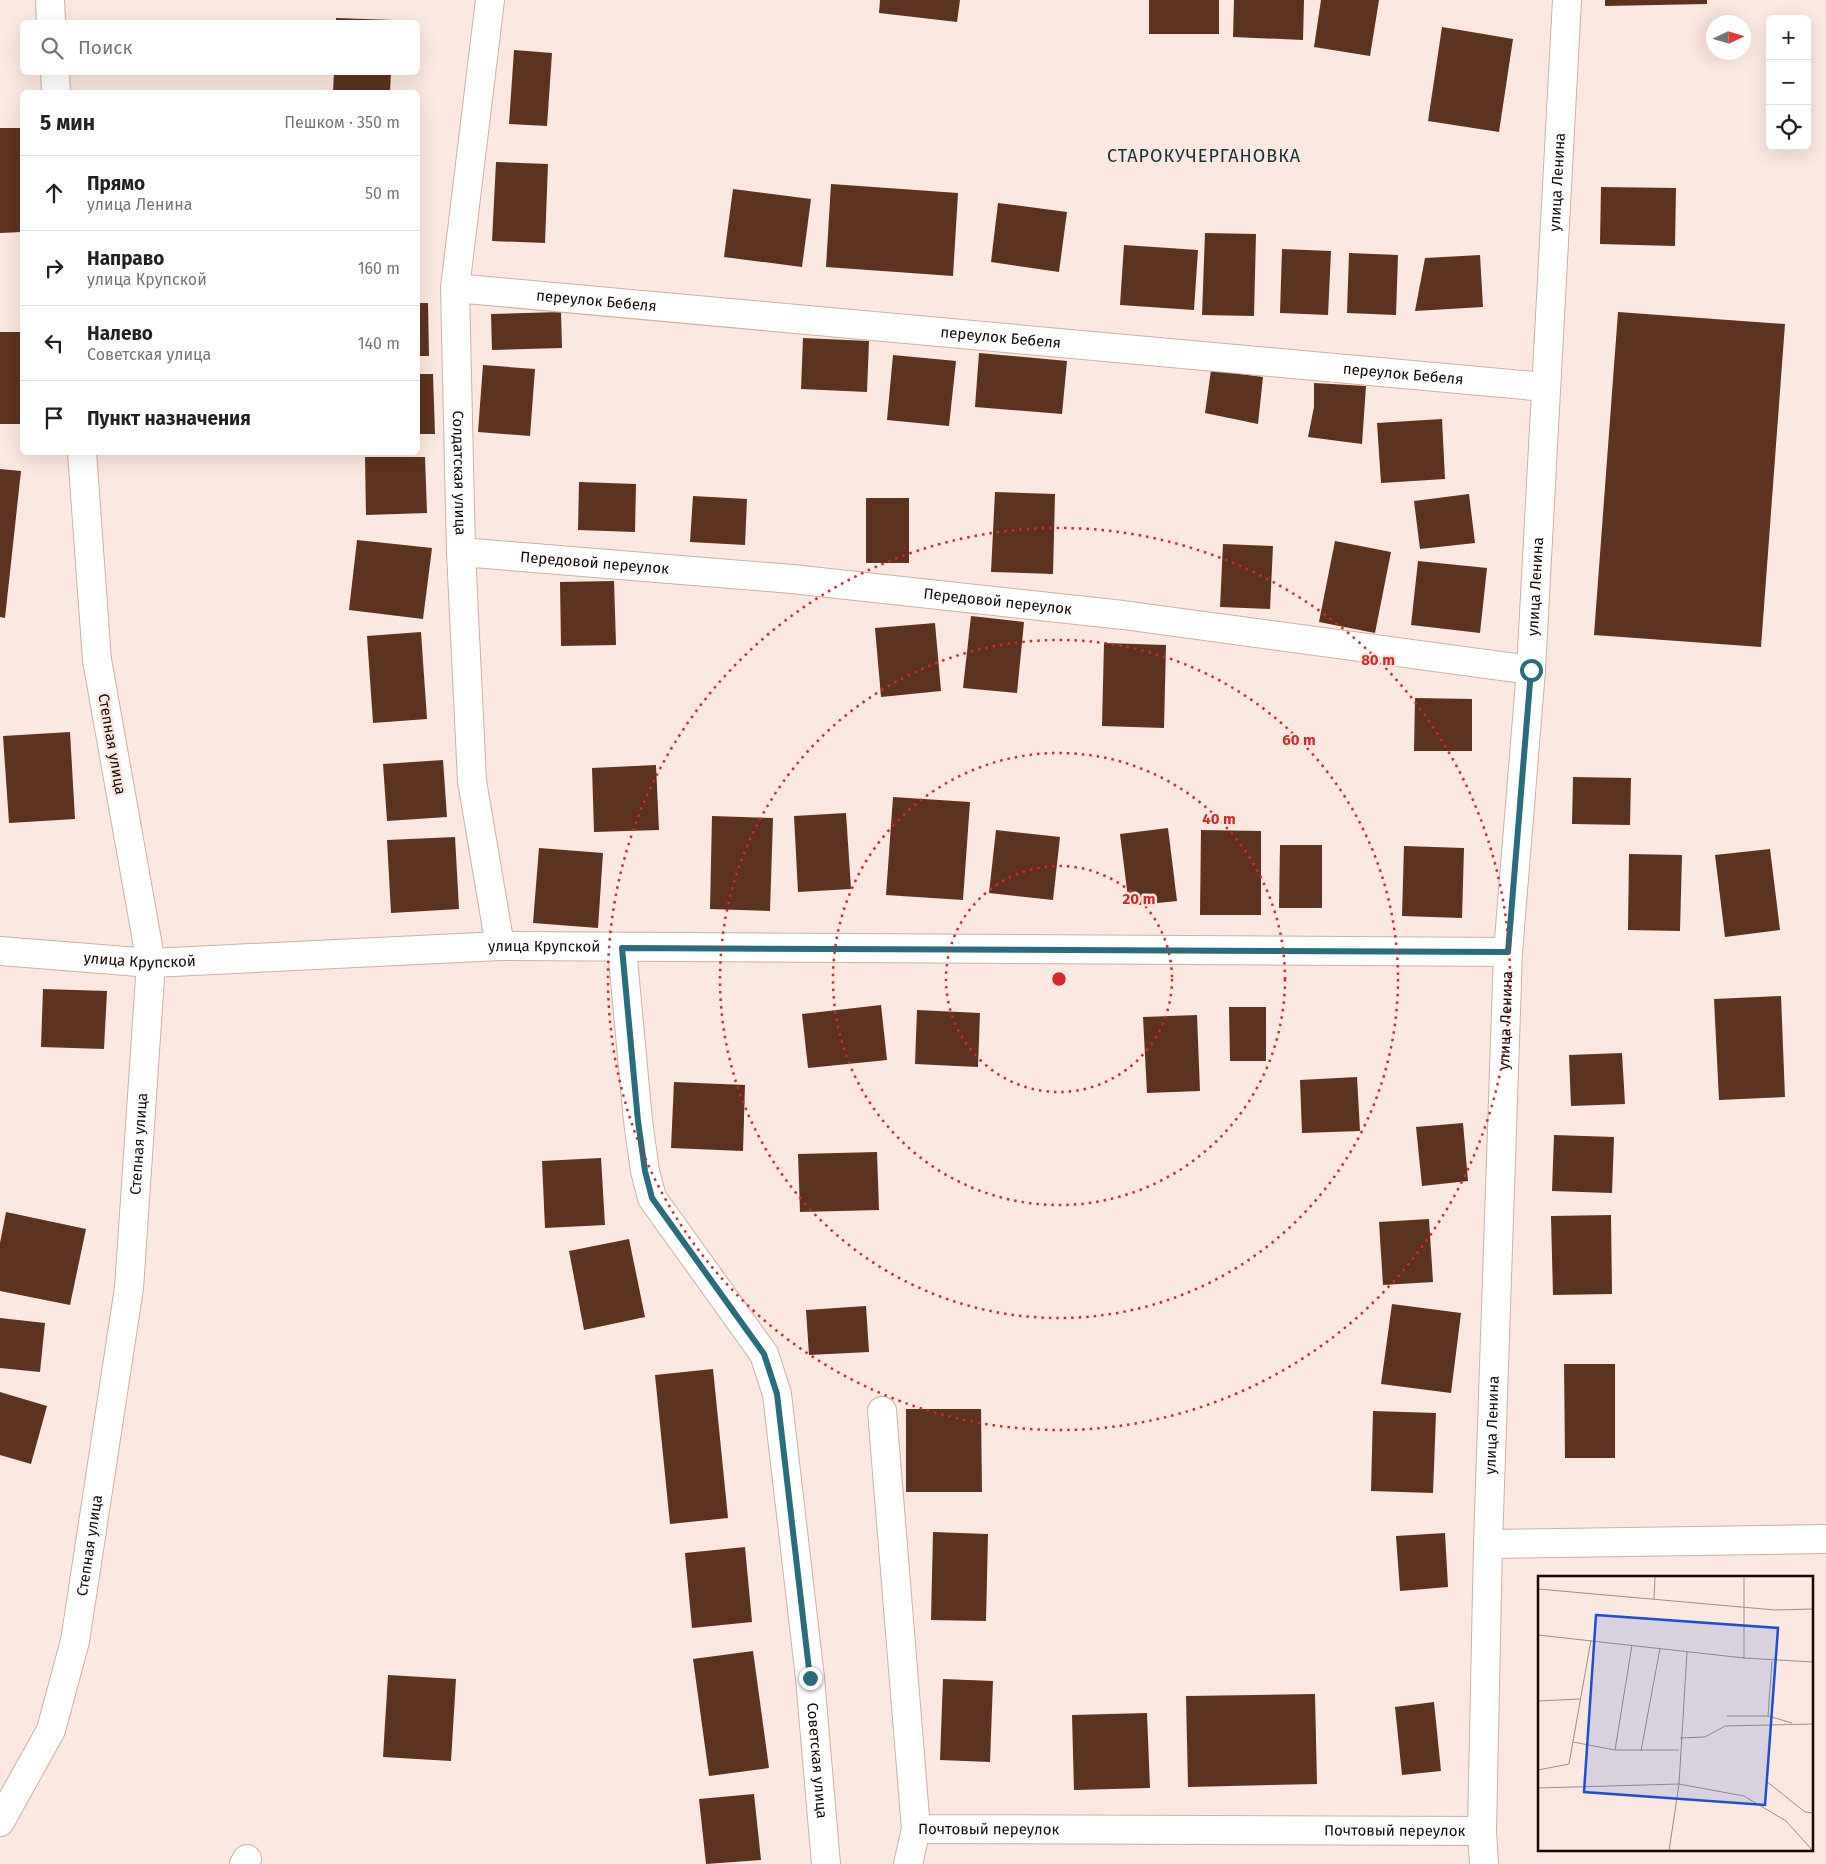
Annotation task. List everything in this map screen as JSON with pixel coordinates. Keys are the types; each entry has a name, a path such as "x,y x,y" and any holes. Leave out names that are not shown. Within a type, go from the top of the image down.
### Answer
{"street":[{"path":"50,0 51,20"},
{"name":"Солдатская улица","path":"490,0 456,288 461,552 472,781 500,946"},
{"name":"улица Ленина","path":"1484,1864 1482,1831 1488,1544 1508,952 1531,670 1567,0"},
{"path":"55,75 56,90"},
{"name":"переулок Бебеля","path":"456,288 1545,387"},
{"name":"Степная улица","path":"0,1822 51,1730 75,1641 129,1288 151,963 97,660 82,455"},
{"name":"Передовой переулок","path":"461,552 792,579 1114,614 1531,670"},
{"name":"улица Крупской","path":"0,951 151,963 500,946 1508,952"},
{"name":"Советская улица","path":"622,948 638,1121 645,1171 652,1198 764,1354 777,1394 810,1678 826,1864"},
{"name":"Почтовый переулок","path":"882,1411 916,1829 1482,1831"},
{"path":"1488,1544 1826,1539"},
{"path":"908,1864 916,1829"}],"building":[{"path":"880,0 960,0 957,22 879,13"},
{"path":"1149,0 1219,0 1219,34 1149,34"},
{"path":"1234,0 1304,0 1303,40 1233,37"},
{"path":"1321,0 1379,0 1370,56 1314,47"},
{"path":"1605,0 1707,0 1707,4 1605,6"},
{"path":"336,18 393,20 336,20"},
{"path":"1442,27 1513,39 1499,132 1428,121"},
{"path":"514,50 552,53 547,126 509,124"},
{"path":"334,75 391,75 390,90 333,90"},
{"path":"0,128 20,128 20,232 0,233"},
{"path":"496,162 548,164 545,243 492,241"},
{"path":"831,184 958,193 953,276 826,267"},
{"path":"1601,187 1676,188 1675,246 1600,244"},
{"path":"733,189 811,199 802,267 724,257"},
{"path":"998,203 1067,212 1059,272 991,262"},
{"path":"1205,233 1256,234 1254,316 1202,315"},
{"path":"1124,245 1198,250 1194,310 1120,305"},
{"path":"1282,249 1331,251 1328,315 1280,313"},
{"path":"1349,253 1398,255 1396,315 1347,313"},
{"path":"1480,255 1483,307 1415,311 1425,258"},
{"path":"420,303 428,303 429,356 420,356"},
{"path":"561,312 562,348 492,350 491,314"},
{"path":"1618,312 1785,324 1761,647 1594,635"},
{"path":"0,332 20,332 20,424 0,424"},
{"path":"803,338 869,341 867,392 801,389"},
{"path":"979,353 1067,361 1062,414 975,407"},
{"path":"893,355 956,361 949,426 887,420"},
{"path":"483,365 535,369 530,436 478,432"},
{"path":"1211,370 1263,377 1258,424 1205,413"},
{"path":"420,374 433,374 435,434 420,434"},
{"path":"1314,383 1366,386 1362,444 1308,437 1314,407"},
{"path":"1442,419 1445,479 1381,483 1377,423"},
{"path":"365,457 425,457 427,513 366,515"},
{"path":"0,469 21,471 5,618 0,617"},
{"path":"579,482 636,484 635,532 578,530"},
{"path":"995,492 1055,494 1053,574 991,572"},
{"path":"1469,494 1475,543 1420,549 1414,501"},
{"path":"693,496 747,499 745,545 690,542"},
{"path":"866,498 909,498 909,563 866,563"},
{"path":"357,540 432,548 423,619 349,610"},
{"path":"1335,541 1391,552 1375,633 1319,622"},
{"path":"1223,544 1273,546 1270,609 1220,607"},
{"path":"1418,561 1487,568 1480,633 1411,625"},
{"path":"614,581 616,645 561,646 560,582"},
{"path":"971,616 1024,622 1017,693 963,688"},
{"path":"935,623 941,691 881,697 875,628"},
{"path":"421,632 427,719 373,723 367,636"},
{"path":"1104,643 1166,645 1164,728 1102,726"},
{"path":"1415,698 1472,699 1472,751 1414,751"},
{"path":"70,732 75,819 9,823 3,736"},
{"path":"443,760 447,817 387,821 383,764"},
{"path":"656,765 659,830 594,832 592,768"},
{"path":"1573,777 1631,778 1630,825 1572,824"},
{"path":"893,797 970,802 963,900 886,895"},
{"path":"846,813 851,889 798,892 794,816"},
{"path":"712,816 773,818 770,911 710,909"},
{"path":"1168,828 1177,901 1129,906 1120,834"},
{"path":"996,830 1060,837 1053,900 989,893"},
{"path":"1201,830 1261,831 1261,915 1200,915"},
{"path":"455,837 459,909 391,913 387,840"},
{"path":"1280,845 1322,845 1322,908 1279,908"},
{"path":"1404,846 1464,848 1462,918 1402,916"},
{"path":"539,848 603,853 598,928 533,923"},
{"path":"1770,849 1780,930 1725,937 1715,855"},
{"path":"1629,854 1682,855 1680,931 1628,930"},
{"path":"43,989 107,991 104,1049 41,1047"},
{"path":"1781,996 1785,1097 1719,1100 1714,999"},
{"path":"881,1005 887,1060 808,1068 802,1014"},
{"path":"1229,1007 1266,1007 1266,1061 1230,1061"},
{"path":"917,1010 980,1013 978,1067 915,1064"},
{"path":"1197,1015 1200,1091 1147,1093 1143,1017"},
{"path":"1622,1053 1625,1104 1571,1106 1569,1055"},
{"path":"1357,1077 1360,1131 1302,1133 1300,1080"},
{"path":"674,1082 745,1085 743,1151 671,1148"},
{"path":"1463,1123 1468,1181 1422,1186 1416,1127"},
{"path":"1554,1135 1614,1137 1612,1193 1552,1191"},
{"path":"877,1152 879,1210 800,1212 798,1154"},
{"path":"601,1158 605,1225 545,1228 542,1161"},
{"path":"6,1212 86,1229 70,1305 0,1291 0,1243"},
{"path":"1611,1215 1612,1294 1553,1295 1551,1216"},
{"path":"1429,1219 1433,1282 1383,1285 1379,1222"},
{"path":"629,1239 645,1317 584,1330 569,1251"},
{"path":"1392,1304 1461,1313 1451,1393 1381,1384"},
{"path":"866,1306 869,1352 809,1355 806,1310"},
{"path":"0,1318 45,1323 40,1372 0,1368"},
{"path":"1564,1364 1615,1364 1615,1458 1565,1458"},
{"path":"713,1369 728,1518 670,1524 655,1375"},
{"path":"0,1392 47,1406 31,1464 0,1455"},
{"path":"906,1409 981,1409 982,1492 906,1492"},
{"path":"1373,1411 1436,1413 1433,1493 1371,1491"},
{"path":"933,1532 988,1534 986,1621 931,1620"},
{"path":"1445,1533 1448,1587 1400,1591 1396,1536"},
{"path":"745,1547 752,1622 692,1628 685,1553"},
{"path":"753,1651 769,1768 709,1776 693,1659"},
{"path":"388,1675 456,1679 451,1761 383,1757"},
{"path":"943,1679 993,1681 990,1762 940,1760"},
{"path":"1315,1694 1317,1784 1188,1787 1186,1696"},
{"path":"1434,1702 1441,1771 1402,1775 1395,1707"},
{"path":"1147,1713 1150,1788 1074,1790 1072,1715"},
{"path":"754,1794 761,1860 706,1864 699,1799"}],"district":[{"name":"СТАРОКУЧЕРГАНОВКА","path":"1204,156"}],"route":[{"path":"810,1678 777,1394 764,1354 652,1198 645,1171 638,1121 622,948 1508,952 1531,670"}]}
